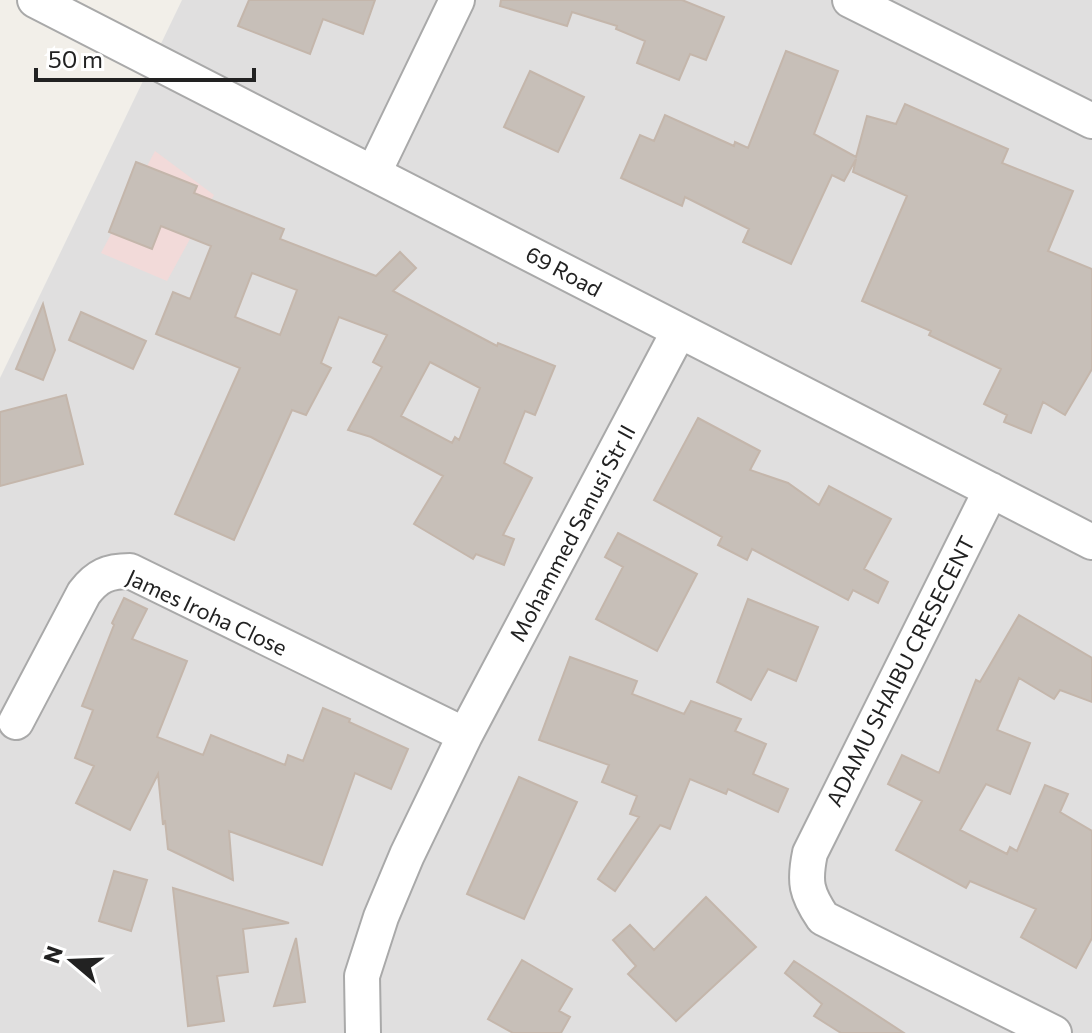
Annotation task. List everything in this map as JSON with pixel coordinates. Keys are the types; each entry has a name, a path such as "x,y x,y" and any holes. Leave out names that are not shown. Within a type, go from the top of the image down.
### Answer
{"street":[{"name":"69 Road","path":"35,0 1092,542"},
{"path":"374,172 457,0"},
{"path":"850,0 1092,121"},
{"name":"Mohammed Sanusi Str II","path":"363,1033 362,976 381,917 407,855 465,735 679,331"},
{"name":"ADAMU SHAIBU CRESECENT","path":"991,490 810,853 805,877 810,899 823,918 1054,1033"},
{"name":"James Iroha Close","path":"16,722 84,593 96,578 113,571 130,571 465,735"}],"shaded area":[{"path":"182,0 1092,0 1092,1033 0,1033 0,378"},
{"path":"155,151 214,195 167,281 101,253"}],"building":[{"path":"249,0 375,0 363,34 323,19 310,54 238,26"},
{"path":"501,0 682,0 724,17 706,60 690,54 679,80 637,63 645,41 616,29 617,26 572,12 567,26 500,6"},
{"path":"786,51 838,71 814,134 856,157 867,116 896,124 905,104 1008,149 1002,163 1073,191 1048,251 1092,269 1092,369 1065,415 1043,402 1031,433 1004,422 1007,415 984,404 1001,369 929,335 931,331 862,301 907,196 853,172 856,159 844,181 832,175 791,264 743,242 749,229 685,197 682,206 621,178 640,135 654,141 665,115 734,146 735,142 748,148"},
{"path":"530,71 584,97 558,152 504,127"},
{"path":"136,162 197,186 194,193 284,229 280,239 376,276 400,252 416,268 393,291 497,346 498,343 555,366 535,415 525,411 504,463 532,478 503,535 514,539 504,565 476,554 473,559 414,524 443,476 371,437 348,430 382,367 373,362 387,335 339,317 321,363 331,368 306,415 292,410 234,540 175,514 240,368 156,334 173,292 190,299 211,246 161,226 152,249 109,232","holes":["252,273 297,290 280,335 235,317","430,362 480,388 459,440 455,437 452,443 401,416"]},
{"path":"43,304 55,350 43,380 16,369"},
{"path":"81,312 146,341 133,369 69,340"},
{"path":"66,395 83,464 0,486 0,412"},
{"path":"698,418 760,451 750,470 788,483 819,505 829,486 891,519 864,569 888,582 878,603 853,590 848,600 752,549 747,560 718,545 722,537 654,500"},
{"path":"618,533 697,574 657,651 596,619 623,567 605,557"},
{"path":"124,598 147,609 132,639 187,661 157,737 203,755 211,735 285,765 288,755 303,761 323,708 408,749 391,789 355,773 322,865 229,831 233,880 168,849 158,774 130,830 76,803 94,766 75,758 93,710 82,706"},
{"path":"748,599 818,627 796,681 768,669 751,700 717,682"},
{"path":"1019,615 1092,658 1092,702 1060,690 1054,699 1019,678 997,730 1030,743 1010,794 986,784 960,830 1007,854 1010,847 1017,851 1045,785 1068,794 1060,812 1092,831 1092,938 1076,968 1021,937 1036,909 970,881 966,888 896,850 922,801 888,784 902,755 939,773 976,680 980,682"},
{"path":"570,657 637,681 632,694 684,714 691,701 741,719 735,731 766,744 753,774 788,789 778,812 728,789 726,794 690,779 670,829 660,825 615,891 598,879 639,817 630,814 637,796 602,782 609,765 539,740"},
{"path":"519,777 577,802 524,919 467,894"},
{"path":"114,871 147,880 131,931 99,921"},
{"path":"173,888 289,923 243,929 248,972 217,976 224,1021 188,1026"},
{"path":"706,897 756,947 676,1021 628,974 636,966 613,940 630,925 654,950"},
{"path":"296,938 305,1002 274,1006"},
{"path":"522,960 572,989 559,1011 570,1017 561,1033 513,1033 488,1019"},
{"path":"794,961 904,1033 841,1033 814,1016 822,1004 785,973"}]}
